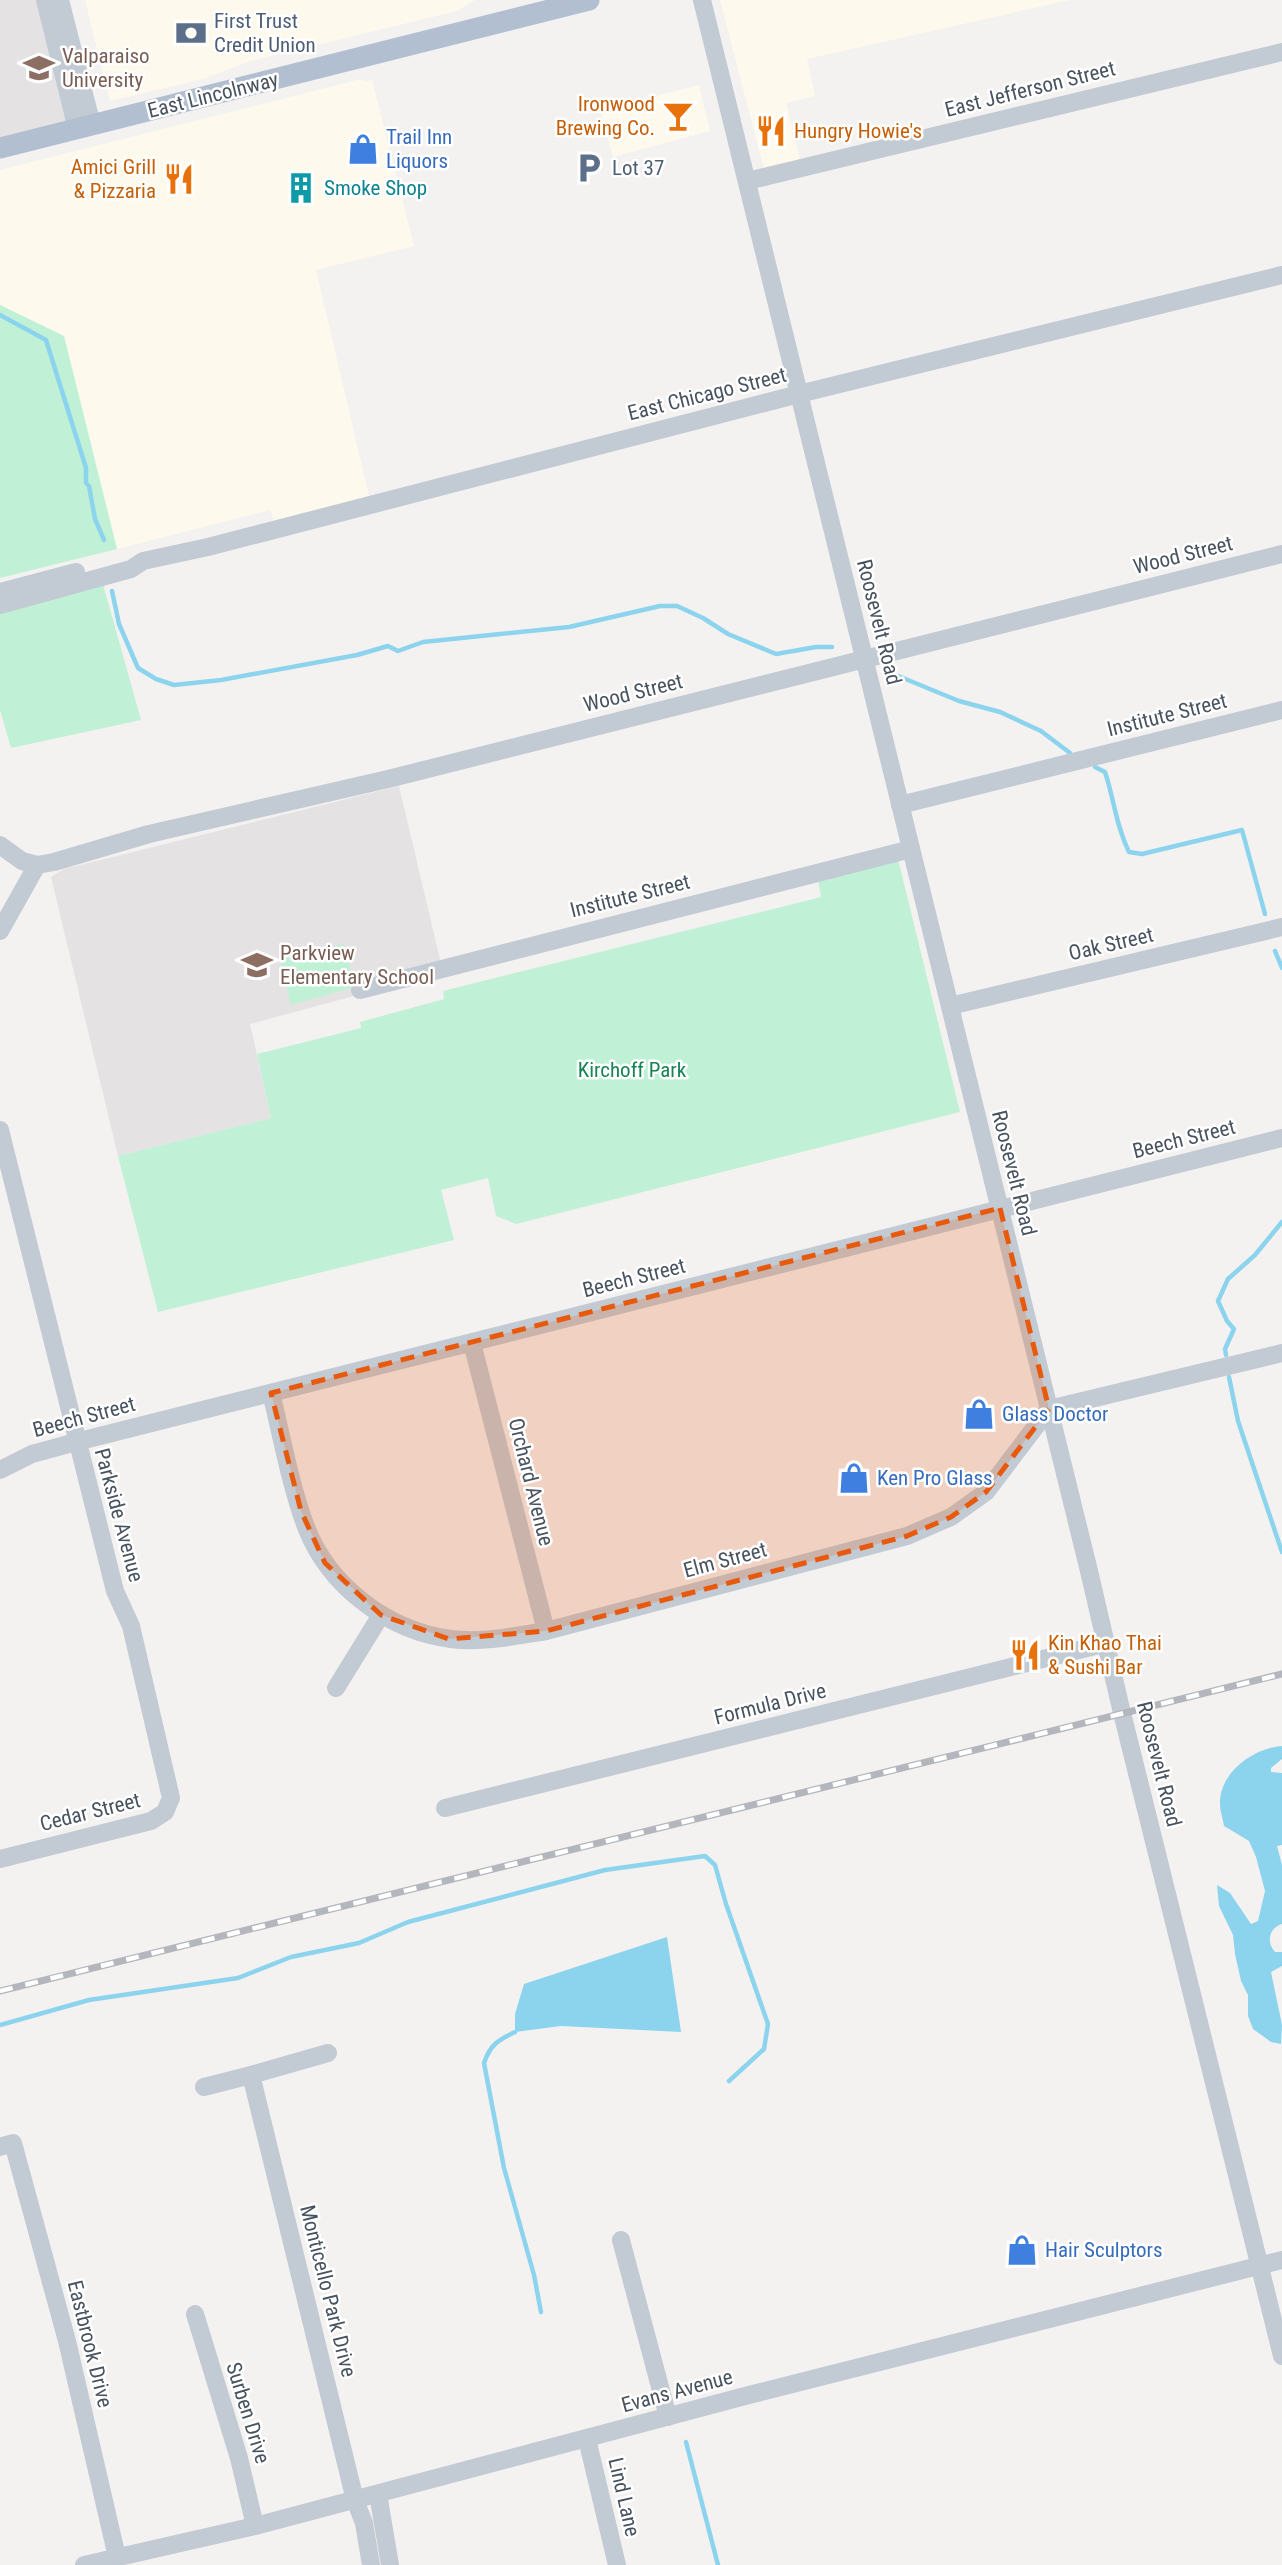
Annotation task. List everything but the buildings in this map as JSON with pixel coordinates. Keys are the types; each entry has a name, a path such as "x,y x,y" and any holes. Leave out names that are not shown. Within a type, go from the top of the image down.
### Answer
{"main road":[{"name":"East Lincolnway","path":"0,148 590,0"}],"street":[{"path":"45,0 85,127"},
{"path":"60,0 85,127"},
{"name":"Roosevelt Road","path":"702,0 1282,2356"},
{"name":"East Jefferson Street","path":"747,181 1282,52"},
{"name":"East Chicago Street","path":"0,605 131,569 143,561 220,544 799,394 1282,275"},
{"name":"Wood Street","path":"37,865 149,834 388,779 1282,554"},
{"name":"East Chicago Street","path":"0,592 128,558 143,561"},
{"name":"Institute Street","path":"901,805 1282,710"},
{"path":"0,845 22,861 37,865 0,931"},
{"name":"Institute Street","path":"360,989 911,849"},
{"name":"Oak Street","path":"950,1006 1282,927"},
{"name":"Parkside Avenue","path":"0,1130 76,1442 115,1591 131,1626 169,1788"},
{"name":"Beech Street","path":"0,1470 32,1454 76,1442 1282,1138"},
{"name":"Orchard Avenue","path":"472,1343 546,1631"},
{"path":"1049,1409 1282,1353"},
{"name":"Elm Street","path":"271,1393 301,1511 316,1546 338,1578 381,1615 412,1629 449,1639 498,1639 546,1631 907,1536 951,1517 986,1492 1049,1409"},
{"path":"335,1688 381,1615"},
{"name":"Formula Drive","path":"444,1808 1107,1643"},
{"name":"Cedar Street","path":"0,1859 151,1821 165,1812 169,1805 169,1788"},
{"path":"204,2087 328,2053"},
{"name":"Monticello Park Drive","path":"251,2075 355,2500 363,2523 371,2565"},
{"name":"Eastbrook Drive","path":"7,2145 67,2341 117,2557"},
{"path":"621,2240 668,2417"},
{"name":"Evans Avenue","path":"83,2565 256,2526 668,2417 1282,2260"},
{"name":"Surben Drive","path":"195,2314 239,2458 256,2526"},
{"name":"Lind Lane","path":"587,2439 617,2565"},
{"path":"378,2494 390,2565"}],"highlighted area":[{"path":"1000,1208 1049,1409 986,1492 951,1517 907,1536 546,1631 449,1639 381,1615 325,1563 301,1511 271,1393"}],"shaded area":[{"name":"Valparaiso University","path":"0,0 60,0 92,125 0,148"},
{"path":"85,0 475,0 457,11 247,62 203,79 110,101"},
{"path":"720,0 1070,0 807,59 815,96 786,103 801,163 764,169"},
{"path":"361,79 365,82 372,80 414,246 316,270 369,496 274,521 270,510 117,549 64,336 0,305 0,170"},
{"path":"699,85 710,131 613,157 600,110"},
{"name":"Parkview Elementary School","path":"399,786 443,972 250,1024 271,1118 118,1156 51,877 64,869"}],"green space":[{"path":"0,305 64,336 117,549 0,578"},
{"path":"103,584 141,720 11,748 0,710 0,611"},
{"name":"Kirchoff Park","path":"898,859 960,1112 516,1224 496,1216 488,1178 441,1190 454,1240 158,1312 118,1156 271,1118 257,1054 361,1028 360,1022 444,999 443,991 821,897 818,880"},
{"path":"344,944 355,987 291,1005 280,960"}],"water":[{"path":"1282,1746 1282,1759 1271,1768 1271,1772 1282,1773 1282,1845 1277,1846 1282,1865 1282,1924 1274,1929 1270,1936 1275,1952 1282,1952 1282,1966 1271,1972 1282,2025 1281,2044 1271,2042 1253,2029 1248,2016 1248,1995 1241,1981 1233,1935 1219,1906 1217,1885 1230,1893 1251,1924 1258,1921 1265,1891 1256,1857 1249,1841 1224,1826 1220,1807 1221,1793 1232,1773 1249,1757"},
{"path":"667,1937 681,2032 561,2026 515,2032 515,2014 524,1984"}],"waterway":[{"path":"0,315 46,340 86,468 86,483 89,486 95,519 104,540"},
{"path":"112,591 119,624 138,668 156,679 174,685 221,680 357,655 388,646 398,651 423,642 569,627 660,606 677,606 728,634 776,654 832,647"},
{"path":"886,671 959,701 1000,712 1041,731 1070,753"},
{"path":"1095,767 1105,772 1129,852 1142,854 1242,830 1265,914"},
{"path":"1275,951 1282,968"},
{"path":"1226,1355 1225,1349 1234,1329 1227,1321 1218,1301 1228,1279 1255,1255 1282,1222"},
{"path":"1229,1377 1238,1421 1282,1552"},
{"path":"0,2025 89,2000 238,1978 291,1957 359,1943 408,1922 605,1870 705,1856 715,1865 768,2024 764,2049 729,2081"},
{"path":"515,2032 495,2044 484,2063 504,2168 534,2275 541,2312"},
{"path":"686,2442 718,2565"}],"railway":[{"path":"0,1991 1282,1674"}],"place":[{"name":"First Trust Credit Union","path":"191,33"},
{"name":"Valparaiso University","path":"39,68"},
{"name":"Ironwood Brewing Co.","path":"678,116"},
{"name":"Hungry Howie's","path":"771,131"},
{"name":"Trail Inn Liquors","path":"363,149"},
{"name":"Lot 37","path":"589,168"},
{"name":"Amici Grill & Pizzaria","path":"179,179"},
{"name":"Smoke Shop","path":"301,188"},
{"name":"Parkview Elementary School","path":"257,965"},
{"name":"Glass Doctor","path":"979,1414"},
{"name":"Ken Pro Glass","path":"854,1478"},
{"name":"Kin Khao Thai & Sushi Bar","path":"1025,1655"},
{"name":"Hair Sculptors","path":"1022,2250"}]}
